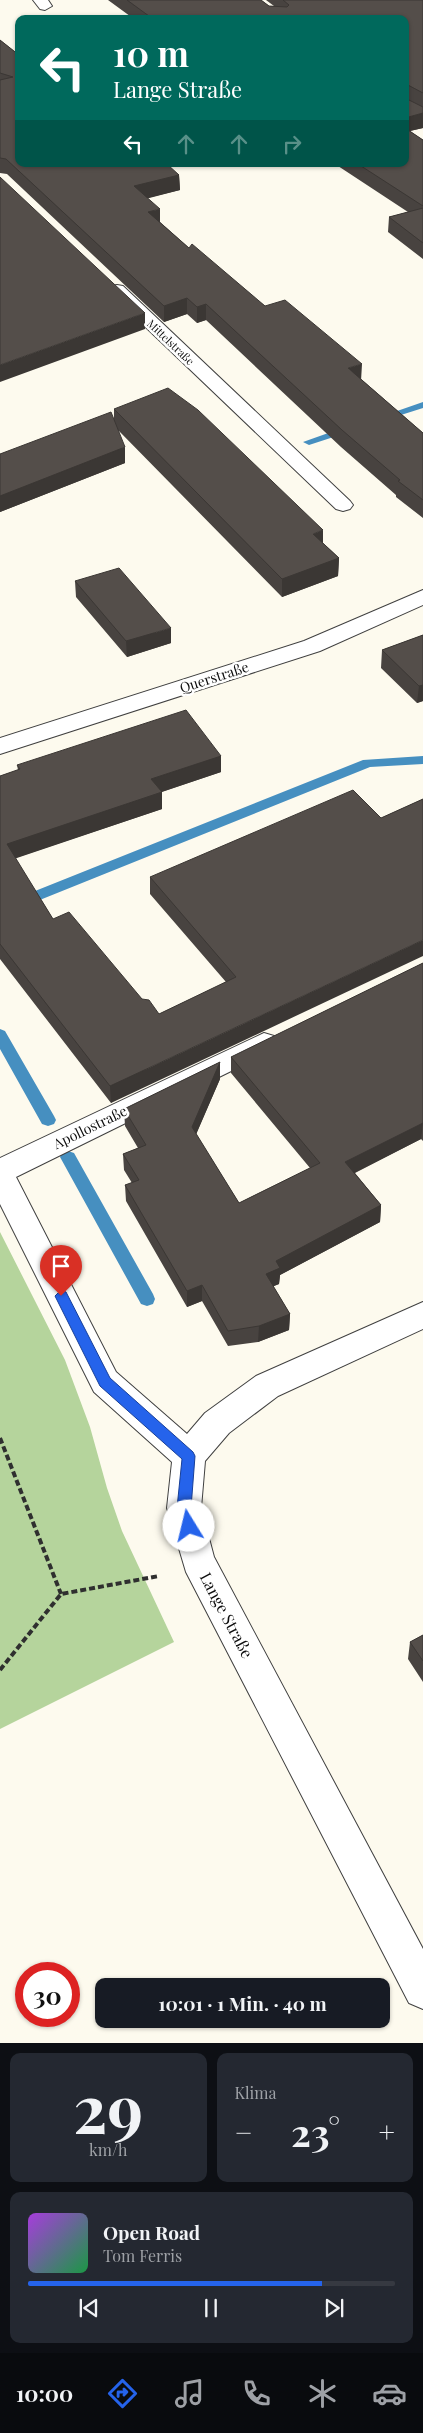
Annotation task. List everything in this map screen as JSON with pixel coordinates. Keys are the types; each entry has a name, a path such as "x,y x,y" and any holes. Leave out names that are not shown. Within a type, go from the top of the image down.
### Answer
{"street":[{"name":"Mittelstraße","path":"107,281 343,505"},
{"name":"Querstraße","path":"0,746 312,646 423,596"},
{"name":"Apollostraße","path":"0,1173 288,1032"},
{"path":"0,1173 105,1382 189,1456 218,1423 267,1386 423,1315"},
{"name":"Lange Straße","path":"189,1456 184,1508 198,1560 423,1989"}],"path":[{"path":"0,1438 61,1594"},
{"path":"0,1670 61,1594 146,1580 198,1560"}],"green space":[{"path":"0,1232 65,1360 90,1427 107,1488 122,1531 174,1642 0,1729"}],"building":[{"path":"127,0 261,0 269,6 287,7 289,5 283,0 423,0 423,93 409,86 409,15 148,15"},
{"path":"0,40 15,52 15,167 170,167 179,175 134,186 160,209 148,212 189,248 192,244 265,306 285,300 362,364 348,368 423,433 423,500 398,481 400,480 342,430 206,304 197,307 187,298 164,306 6,159 0,158 0,80 13,77 0,73"},
{"path":"409,100 423,107 423,113 409,117"},
{"path":"409,131 423,140 423,206 363,167 409,167"},
{"path":"0,177 145,313 0,365"},
{"path":"423,208 423,243 389,217"},
{"path":"168,388 198,410 323,530 313,534 339,558 282,579 114,409"},
{"path":"111,412 125,447 0,496 0,454"},
{"path":"119,568 171,628 126,641 75,581"},
{"path":"423,635 423,685 419,686 382,650"},
{"path":"186,710 221,756 151,779 162,792 7,844 53,919 69,912 142,999 149,1000 159,1014 236,977 150,877 353,790 381,818 423,799 423,940 110,1086 0,944 0,776 20,769 17,765"},
{"path":"423,963 423,1123 345,1162 381,1205 276,1261 280,1268 266,1274 290,1314 259,1326 228,1331 202,1285 187,1291 125,1185 139,1180 123,1154 146,1145 124,1109 220,1062 192,1127 239,1203 320,1163 231,1057"},
{"path":"423,1635 423,1661 410,1642"}],"waterway":[{"path":"382,418 423,405"},
{"path":"309,442 348,429"},
{"path":"0,911 368,763 423,760"},
{"path":"0,1035 48,1120"},
{"path":"68,1157 147,1299"}],"route":[{"path":"61,1296 105,1382 189,1456 184,1508 189,1526"}]}
